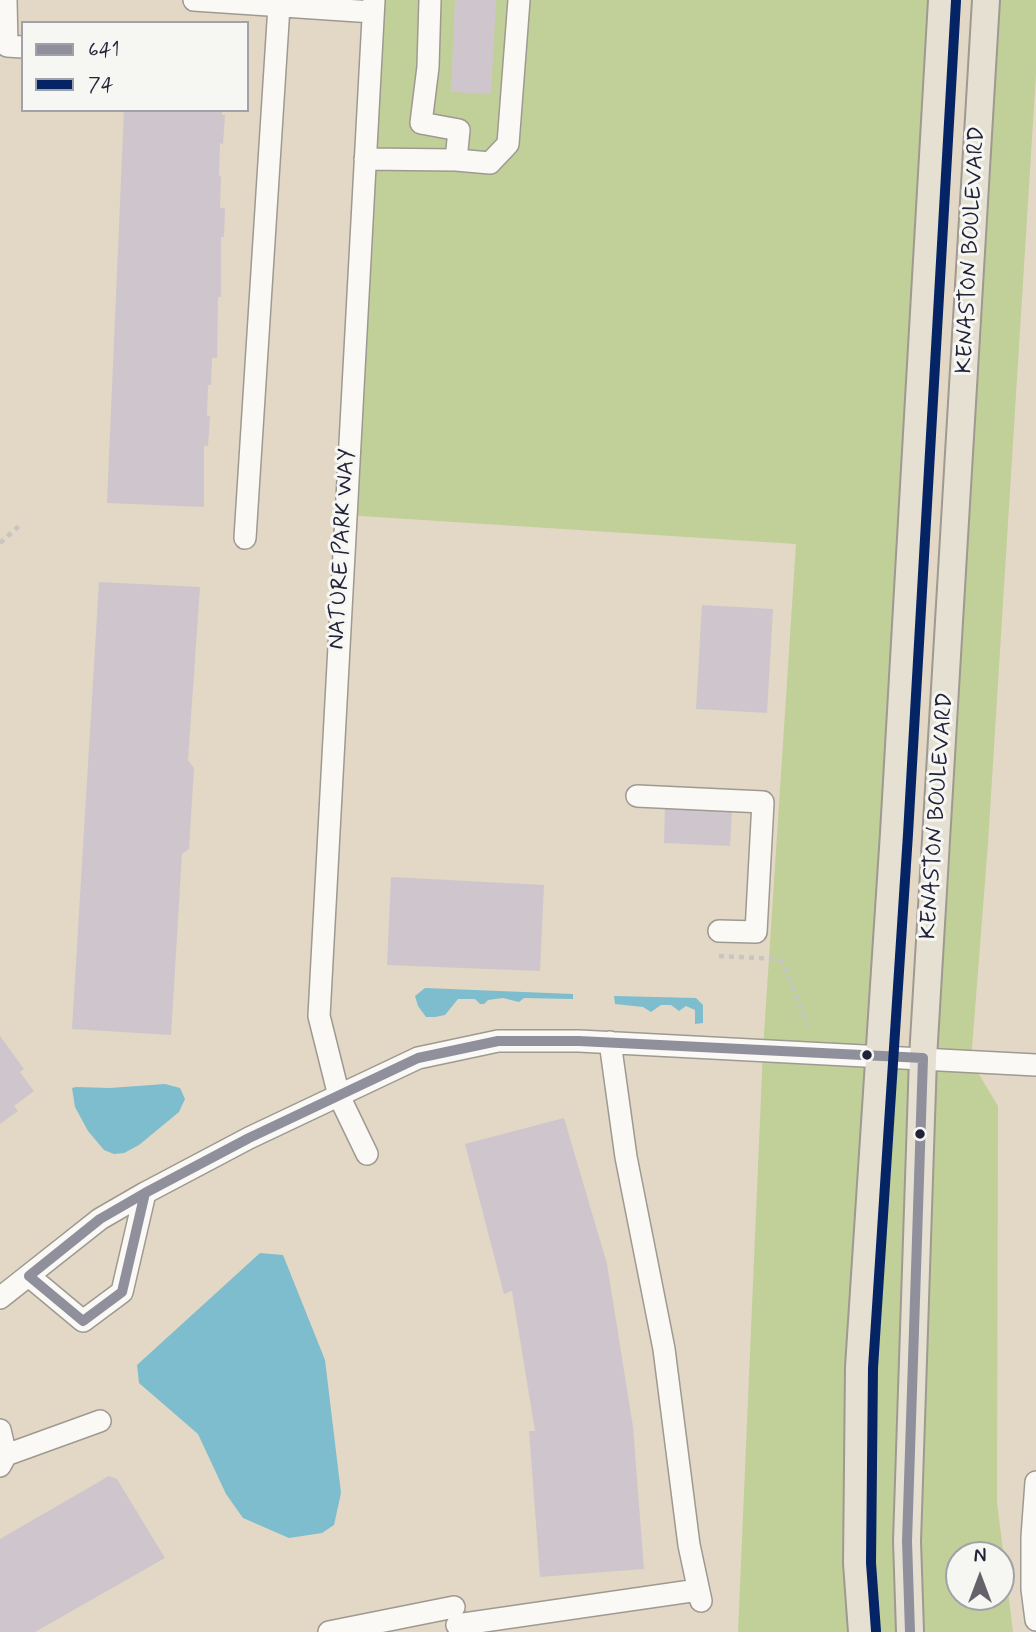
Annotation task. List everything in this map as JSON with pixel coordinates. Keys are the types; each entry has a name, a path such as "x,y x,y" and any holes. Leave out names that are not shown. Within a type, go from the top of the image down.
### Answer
{"main road":[{"name":"KENASTON BOULEVARD","path":"862,1632 857,1563 859,1367 880,1056 942,0"},
{"name":"KENASTON BOULEVARD","path":"910,1632 907,1541 923,1058 986,0"}],"street":[{"path":"6,0 7,46 21,47"},
{"path":"194,0 279,6 374,6"},
{"path":"430,0 428,67 421,123 459,130 456,160"},
{"path":"365,159 491,163 508,144 519,0"},
{"path":"244,538 279,6"},
{"name":"NATURE PARK WAY","path":"367,1154 339,1096 319,1016 374,6"},
{"path":"637,796 763,803 756,932 719,931"},
{"path":"0,1298 100,1219 145,1193 248,1138 418,1058 498,1041 610,1042 1036,1065"},
{"path":"329,1632 455,1616 700,1595 689,1545 664,1349 626,1157 610,1042"},
{"path":"29,1276 83,1321 122,1292 145,1193"},
{"path":"0,1430 3,1460 100,1421"},
{"path":"1036,1482 1032,1589 1036,1620"}],"path":[{"path":"0,543 19,526"},
{"path":"719,956 777,959 782,962 808,1025"}],"green space":[{"path":"374,0 942,0 880,1056 923,1058 993,0 1036,0 1036,74 988,843 971,1061 998,1106 997,1502 1002,1541 945,1541 945,1611 1010,1611 1013,1632 738,1632 763,1050 796,544 345,515"}],"water":[{"path":"425,988 573,994 573,999 524,998 519,1002 503,998 480,1004 475,999 458,999 445,1015 426,1017 415,996"},
{"path":"614,996 696,998 703,1005 703,1023 695,1024 695,1010 686,1006 679,1011 671,1005 661,1005 651,1012 643,1007 615,1004"},
{"path":"165,1084 180,1088 185,1099 179,1112 139,1145 124,1153 114,1154 104,1150 88,1131 75,1107 72,1088 110,1088"},
{"path":"260,1253 283,1255 325,1360 341,1493 334,1525 322,1533 289,1538 243,1518 226,1494 198,1434 139,1383 137,1365"}],"building":[{"path":"455,0 496,0 491,94 451,92"},
{"path":"124,112 222,112 222,115 225,115 223,144 220,143 219,176 220,208 225,208 224,237 221,237 217,358 212,358 211,385 208,385 207,416 210,416 208,446 204,446 204,507 107,503"},
{"path":"99,582 200,587 188,760 194,768 189,849 182,854 171,1035 72,1029"},
{"path":"702,605 773,609 767,713 696,709"},
{"path":"665,806 732,809 730,846 664,843"},
{"path":"391,877 544,885 540,971 387,965"},
{"path":"0,1036 24,1069 20,1072 34,1091 14,1106 18,1111 0,1124"},
{"path":"564,1118 607,1264 633,1427 644,1569 540,1577 529,1431 535,1431 512,1291 504,1294 465,1144"},
{"path":"109,1476 117,1479 165,1558 35,1632 0,1632 0,1539"}],"transit line":[{"name":"74","path":"876,1631 871,1563 873,1368 908,834 956,1"},
{"name":"641","path":"29,1276 100,1219 145,1193 249,1138 418,1058 498,1041 579,1041 923,1058 907,1541 910,1632"},
{"name":"641","path":"29,1276 83,1321 122,1292 145,1193"}]}
